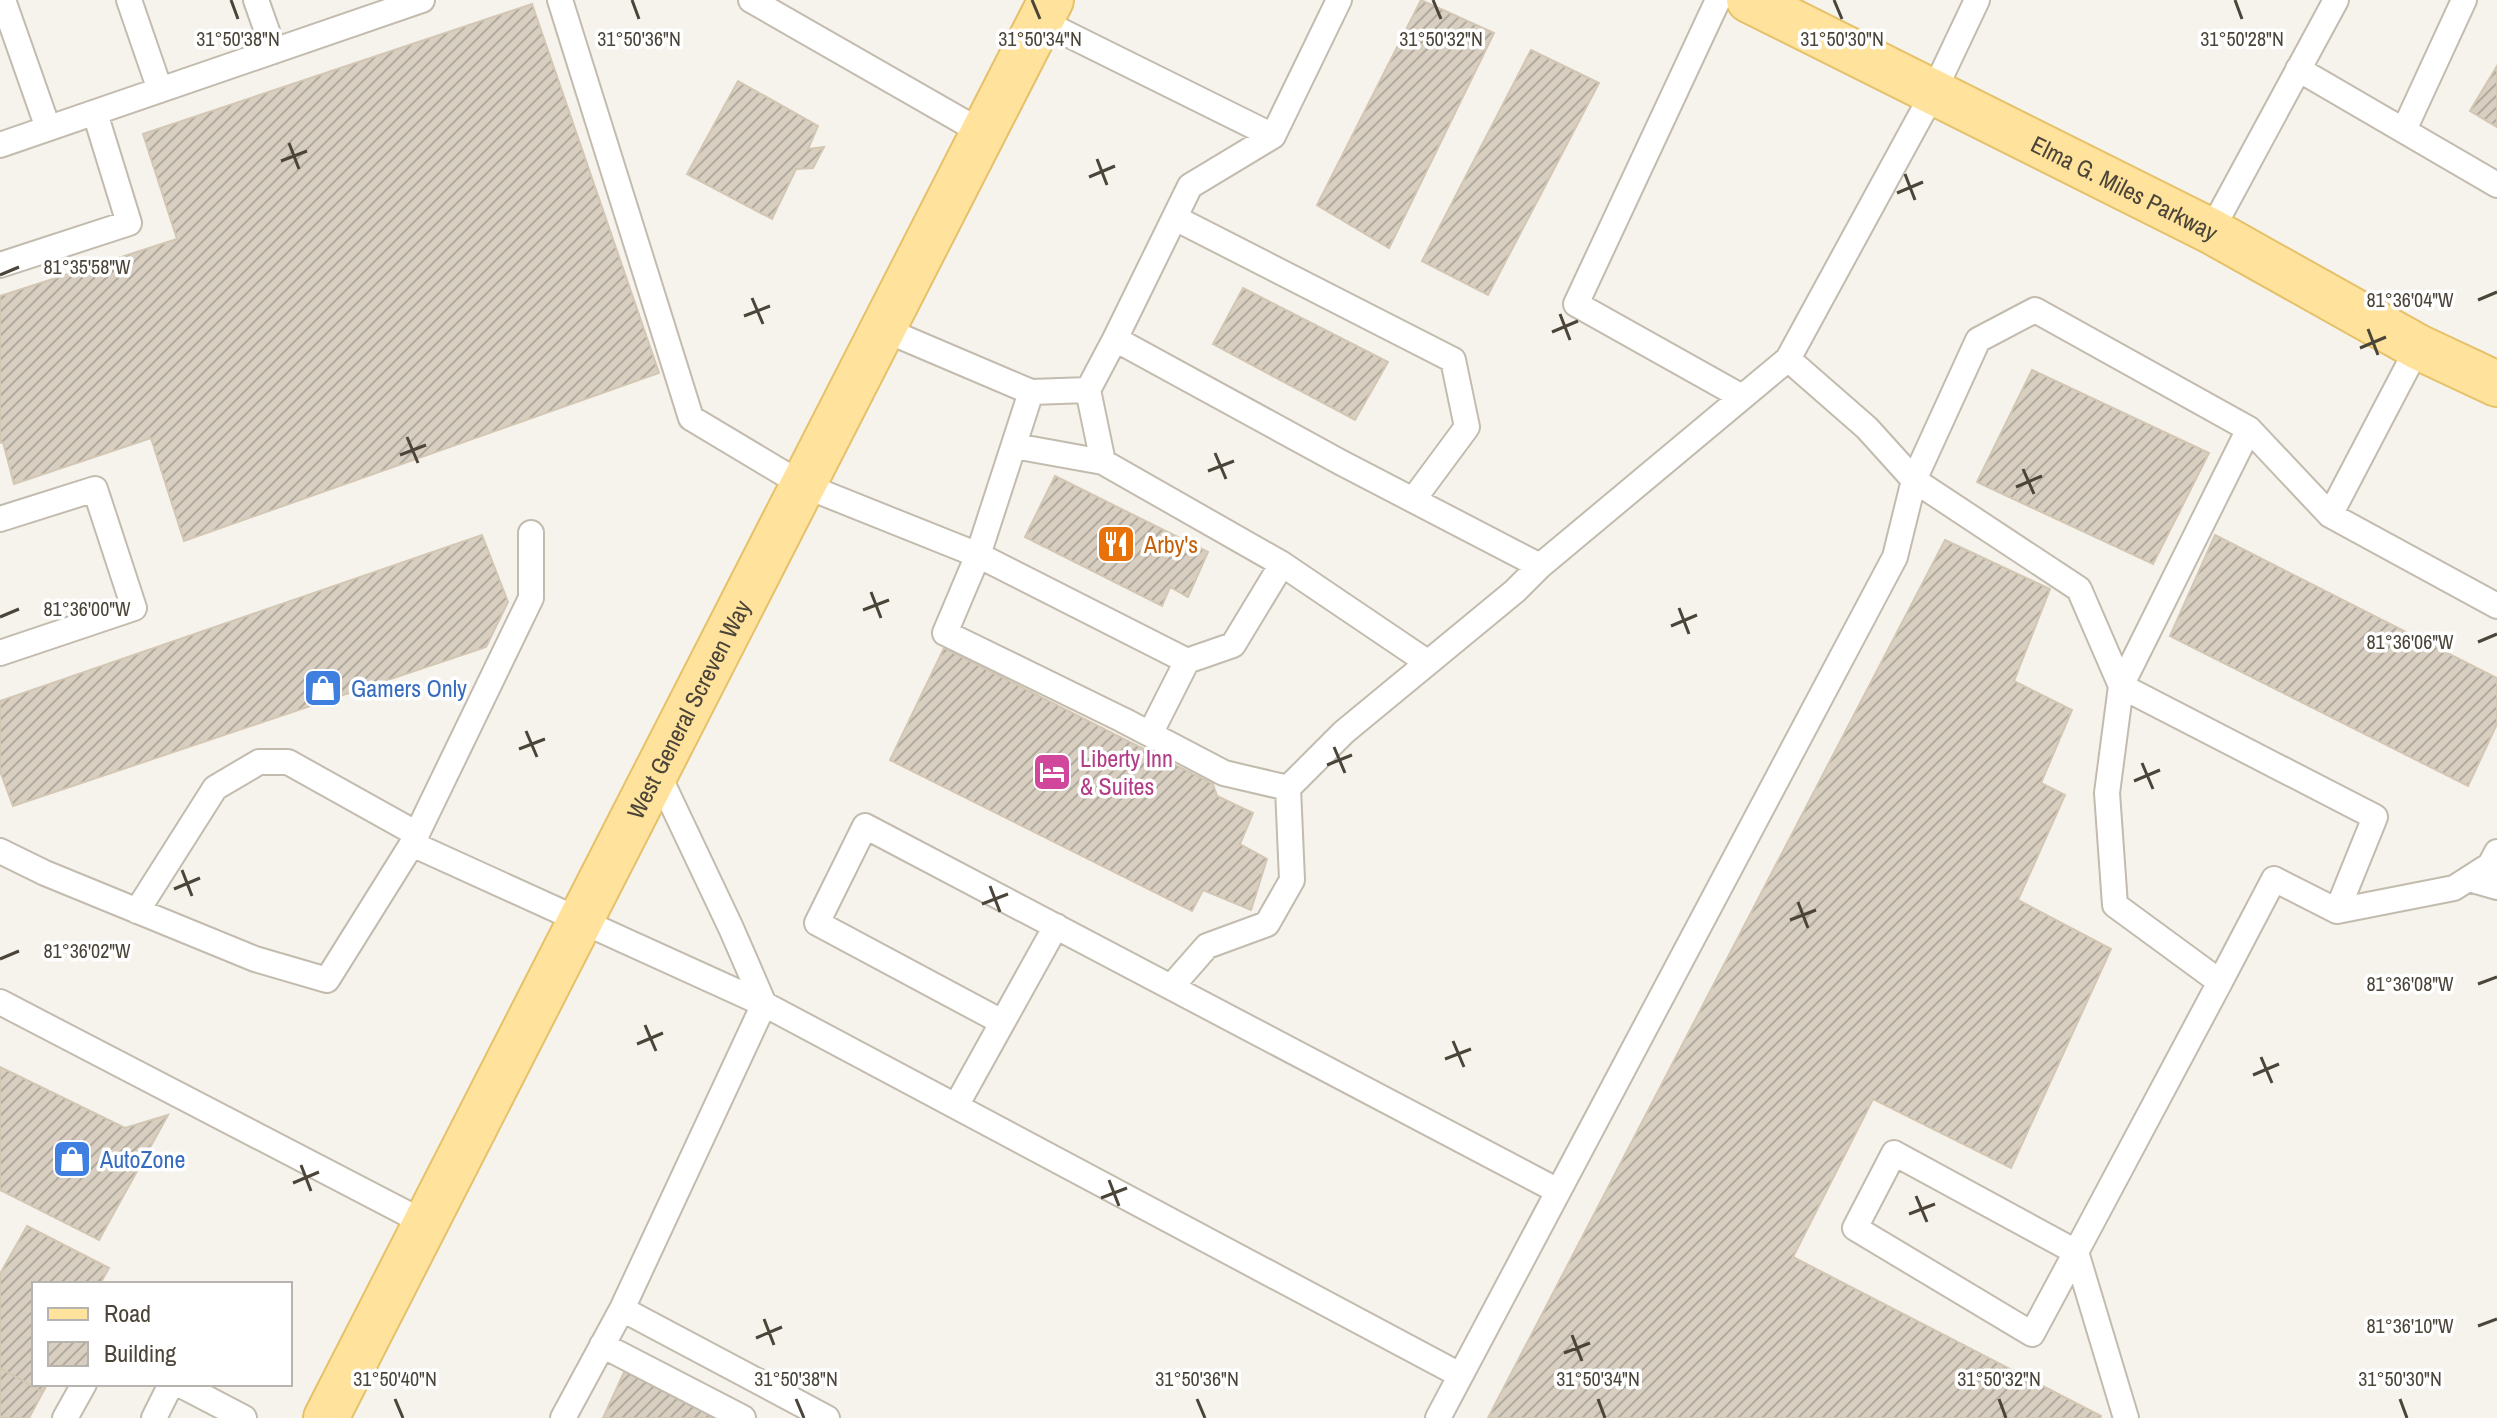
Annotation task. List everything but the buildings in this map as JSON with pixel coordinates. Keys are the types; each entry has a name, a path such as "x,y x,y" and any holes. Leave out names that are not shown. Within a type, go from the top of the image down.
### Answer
{"main road":[{"name":"Elma G. Miles Parkway","path":"1749,0 2211,231 2418,347 2497,384"},
{"name":"West General Screven Way","path":"326,1418 1046,10"}],"lane":[{"path":"3,0 48,128"},
{"path":"129,0 160,90"},
{"path":"256,0 274,51"},
{"path":"0,145 274,51 380,7 422,0"},
{"path":"560,0 691,418 803,485 978,555 1187,661"},
{"path":"751,0 983,133"},
{"path":"1103,462 1088,390 1190,186 1273,136 1339,0"},
{"path":"1718,0 1576,304 1742,397"},
{"path":"1171,987 1207,946 1267,924 1292,880 1288,788 1344,732 1788,359 1933,93 1977,0"},
{"path":"2211,231 2336,0"},
{"path":"2404,130 2464,0"},
{"path":"1046,10 1273,136"},
{"path":"2298,69 2497,185"},
{"path":"0,265 129,223 95,113"},
{"path":"1175,218 1453,360 1467,427 1413,500"},
{"path":"1438,1418 1895,557 1914,480 1978,340 2035,310 2249,429 2330,515 2497,606"},
{"path":"883,329 1031,392 1088,390"},
{"path":"1115,339 1540,566"},
{"path":"2330,515 2418,347"},
{"path":"1788,359 1867,428 1914,480 2079,589 2121,686 2375,817 2337,911"},
{"path":"1031,392 978,555 945,633 1224,773 1288,788"},
{"path":"2220,982 2115,905 2107,793 2121,686 2249,429"},
{"path":"1015,446 1103,462 1282,564 1427,662"},
{"path":"0,519 95,489 134,608 0,653"},
{"path":"0,851 45,873 255,959 327,980 415,839 531,598 531,533"},
{"path":"1150,734 1187,661 1233,645 1282,564"},
{"path":"137,911 215,788 259,762 288,762 415,839 580,921 764,1004 1460,1375"},
{"path":"563,1418 622,1309 764,1004 657,772"},
{"path":"1002,1022 817,923 865,826 1558,1191"},
{"path":"2126,1418 2076,1252 1894,1153 1855,1228 2032,1334 2076,1252 2220,982 2274,879 2337,911 2454,888 2490,865 2497,852"},
{"path":"2469,879 2497,887"},
{"path":"956,1106 1056,926"},
{"path":"0,1002 425,1223"},
{"path":"622,1309 823,1417"},
{"path":"602,1345 743,1418"},
{"path":"65,1418 83,1386"},
{"path":"154,1418 170,1386"},
{"path":"183,1386 244,1418"}],"place":[{"name":"Arby's","path":"1116,544"},
{"name":"Gamers Only","path":"323,688"},
{"name":"Liberty Inn & Suites","path":"1052,772"},
{"name":"AutoZone","path":"72,1159"}]}
